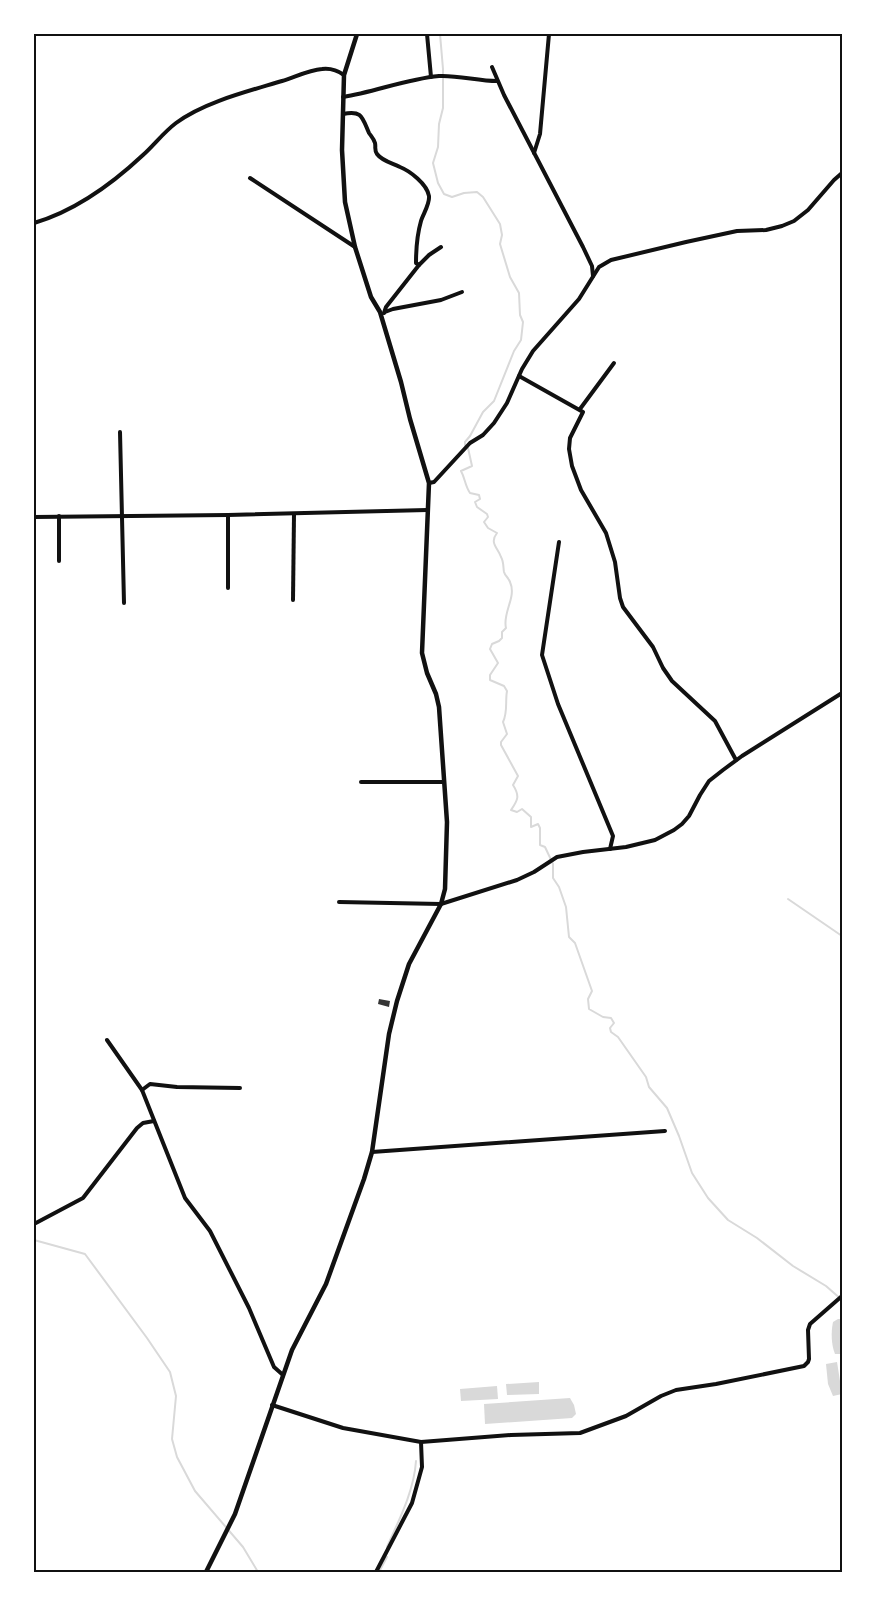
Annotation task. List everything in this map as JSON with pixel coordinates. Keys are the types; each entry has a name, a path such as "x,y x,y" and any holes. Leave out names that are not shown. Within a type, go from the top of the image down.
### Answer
{"street":[{"path":"206,1572 235,1514 292,1350 326,1284 372,1152 389,1034 397,1001 409,964 441,904 446,881 447,822 439,702 427,674 422,653 429,483 382,312 371,297 355,247 345,202 342,150 344,75 357,34"},
{"path":"427,34 431,77"},
{"path":"534,153 540,134 549,34"},
{"path":"492,67 497,82 592,266 592,276"},
{"path":"34,223 62,213 102,188 138,161 172,126 193,113 251,90 313,70 329,69 344,75"},
{"path":"343,97 431,77 442,76 497,82"},
{"path":"342,114 353,112 359,114 376,144 375,151 377,154 387,162 402,168 418,180 428,191 429,201 422,219 417,242 416,263 419,265"},
{"path":"429,483 434,482 467,446 483,434 494,422 507,403 533,351 579,299 592,276 600,267 611,260 631,254 737,231 766,230 794,221 808,210 842,173"},
{"path":"250,178 355,247"},
{"path":"382,312 419,265 441,247"},
{"path":"382,312 393,308 441,300 462,292"},
{"path":"580,409 614,363"},
{"path":"519,376 583,412 570,438 568,449 580,490 606,533 615,562 623,607 653,647 662,668 672,681 710,716 725,738 736,760"},
{"path":"120,432 124,603"},
{"path":"34,517 294,514 427,510"},
{"path":"293,600 294,514"},
{"path":"228,515 228,588"},
{"path":"59,516 59,561"},
{"path":"558,542 542,655 558,704 613,836 610,849"},
{"path":"339,902 441,904 517,880 534,872 551,860 570,854 626,847 655,840 674,830 689,816 709,781 736,760 842,693"},
{"path":"361,782 443,782"},
{"path":"107,1040 142,1090 185,1198 210,1231 250,1308 274,1367 283,1375"},
{"path":"142,1090 150,1084 177,1088 240,1088"},
{"path":"34,1224 83,1198 137,1128 143,1123 154,1121"},
{"path":"372,1152 664,1131"},
{"path":"272,1405 342,1428 421,1442 511,1435 580,1433 626,1416 661,1396 676,1390 802,1367 807,1364 809,1359 808,1327 840,1297"},
{"path":"376,1572 412,1503 422,1467 421,1442"}],"shaded area":[{"path":"838,1319 842,1321 841,1354 835,1354 832,1330 833,1322"},
{"path":"837,1362 842,1394 833,1396 828,1384 826,1364"},
{"path":"539,1382 539,1394 507,1395 506,1384"},
{"path":"497,1386 498,1399 461,1401 460,1389"},
{"path":"570,1398 576,1414 572,1418 485,1424 484,1404"}],"building":[{"path":"379,999 390,1001 389,1007 378,1004"}],"waterway":[{"path":"440,34 443,69 443,108 439,124 438,147 433,163 438,183 444,194 452,197 464,193 477,192 483,197 500,224 502,235 500,244 510,277 519,293 520,315 523,322 521,340 514,351 494,401 483,412 465,442 472,466 461,471 470,493 479,495 480,499 475,502 477,507 487,514 488,517 484,522 488,528 497,533 494,543 502,559 505,575 512,588 505,622 506,628 502,632 502,638 492,644 490,649 498,663 490,675 490,680 504,686 507,691 503,722 507,734 501,745 518,776 513,785 517,792 517,798 511,810 517,812 522,809 531,817 531,827 538,824 540,828 540,845 545,847 553,864 553,878 559,887 566,907 569,937 575,943 592,991 588,999 589,1009 603,1017 611,1018 614,1023 610,1028 611,1032 618,1037 646,1077 649,1087 667,1108 692,1173 708,1198 728,1220 757,1238 793,1266 826,1286 842,1300"},
{"path":"788,899 842,936"},
{"path":"34,1240 85,1254 170,1372 176,1396 172,1439 177,1457 195,1491 243,1547 258,1572"},
{"path":"387,1547 409,1494 416,1461"},
{"path":"379,1572 387,1557"}]}
